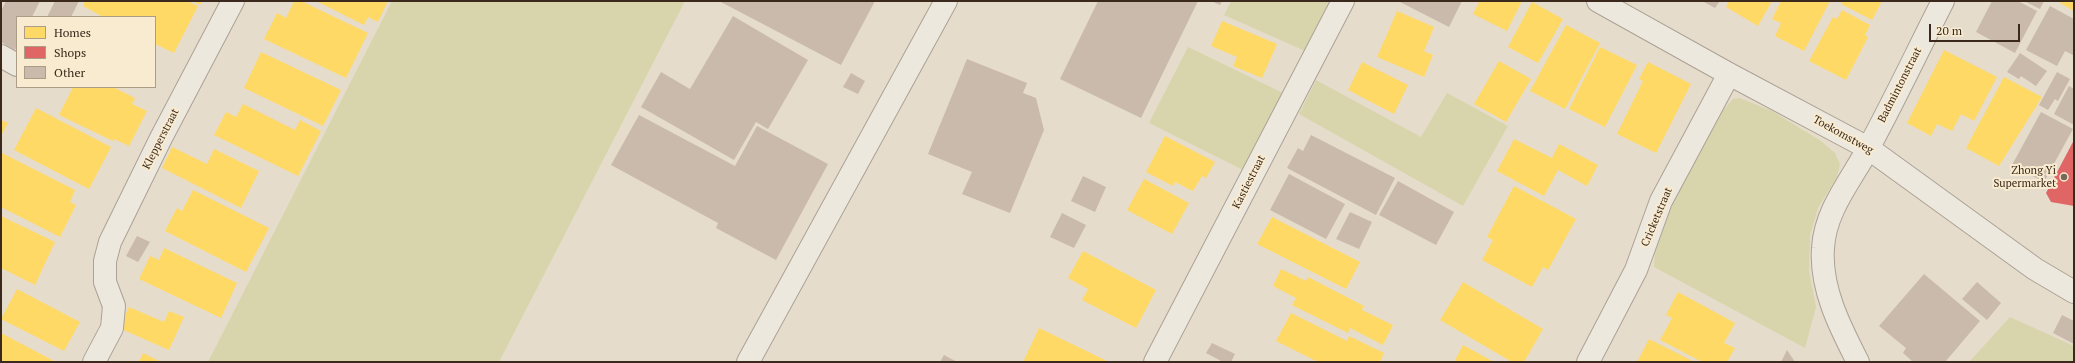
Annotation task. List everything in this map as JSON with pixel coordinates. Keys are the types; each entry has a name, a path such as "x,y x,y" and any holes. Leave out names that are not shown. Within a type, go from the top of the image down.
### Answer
{"street":[{"name":"Klepperstraat","path":"94,362 112,328 114,306 105,282 105,261 110,242 161,138 233,1"},
{"path":"748,362 946,1"},
{"name":"Kastiestraat","path":"1155,362 1343,1"},
{"name":"Toekomstweg","path":"1598,1 1729,74 1868,148 2035,269 2074,292"},
{"name":"Badmintonstraat","path":"1858,362 1830,303 1824,273 1822,248 1828,222 1846,184 1868,148 1943,1"},
{"path":"1,56 16,64"},
{"name":"Cricketstraat","path":"1588,362 1636,270 1661,201 1729,74"}],"shaded area":[{"path":"392,1 685,1 499,362 208,362"},
{"path":"1231,1 1330,1 1305,51 1224,15"},
{"path":"1188,47 1283,93 1243,170 1149,123"},
{"path":"1316,80 1421,137 1447,93 1508,126 1463,206 1299,114"},
{"path":"1740,98 1772,111 1821,141 1835,153 1840,164 1837,177 1818,208 1810,235 1809,271 1816,307 1805,348 1654,267 1655,248 1667,214 1713,121 1733,99"},
{"path":"2010,317 2074,346 2074,362 1969,362"}],"building: Homes":[{"path":"85,1 187,1 198,6 174,53 156,44 156,16 101,16 83,6"},
{"path":"193,1 202,1 200,5"},
{"path":"294,1 301,1 368,33 346,78 264,39 277,13 286,18"},
{"path":"316,1 388,1 378,22 368,17 364,25"},
{"path":"1476,1 1522,1 1507,31 1473,14 1479,2"},
{"path":"1729,1 1772,1 1758,26 1726,7"},
{"path":"1781,1 1830,1 1804,51 1775,36 1781,23 1772,19"},
{"path":"1842,1 1882,1 1872,20 1841,4"},
{"path":"2061,1 2074,1 2074,11 2060,3"},
{"path":"1532,2 1563,19 1538,63 1508,47"},
{"path":"1842,10 1870,25 1865,35 1868,37 1846,80 1809,61 1833,17 1837,19"},
{"path":"1397,11 1434,27 1424,51 1433,55 1424,77 1377,57"},
{"path":"1222,21 1277,44 1262,78 1233,66 1237,57 1211,46"},
{"path":"1566,25 1600,43 1565,109 1530,91"},
{"path":"1600,47 1637,65 1605,127 1569,109"},
{"path":"1944,50 1997,77 1974,121 1961,114 1952,131 1937,124 1931,136 1907,123"},
{"path":"261,52 341,90 323,126 244,88"},
{"path":"1499,61 1531,79 1506,122 1474,104"},
{"path":"1362,62 1408,85 1394,114 1348,90"},
{"path":"1648,62 1691,84 1656,153 1617,134 1643,81 1639,79"},
{"path":"2004,77 2042,97 1999,166 1966,148"},
{"path":"72,88 115,88 135,98 132,104 147,111 129,146 114,139 113,141 59,115"},
{"path":"243,104 295,130 300,120 321,131 298,176 214,135 226,112 236,117"},
{"path":"36,108 111,147 89,189 14,150"},
{"path":"1,120 8,123 1,136"},
{"path":"1165,136 1215,162 1206,178 1202,176 1193,191 1175,182 1173,186 1146,172"},
{"path":"1514,139 1552,158 1559,144 1598,165 1587,186 1558,170 1544,196 1497,171"},
{"path":"172,147 207,164 214,149 259,171 241,208 162,168"},
{"path":"2,153 75,190 70,202 76,205 60,237 1,207"},
{"path":"1144,179 1189,203 1172,234 1127,210"},
{"path":"1514,186 1576,219 1548,270 1543,267 1532,287 1482,260 1493,240 1487,237"},
{"path":"193,190 269,228 246,272 165,231 177,208 182,211"},
{"path":"1,216 55,242 35,285 1,268"},
{"path":"1272,217 1360,262 1346,289 1257,244"},
{"path":"164,248 237,283 221,318 139,279 150,256 159,260"},
{"path":"1083,251 1156,290 1136,328 1082,300 1088,289 1068,278"},
{"path":"1281,269 1306,281 1308,277 1364,306 1362,310 1393,325 1383,345 1350,328 1348,333 1292,305 1296,298 1273,286"},
{"path":"1463,282 1543,329 1524,362 1512,362 1440,320"},
{"path":"17,289 80,322 64,351 1,319"},
{"path":"1678,292 1735,323 1724,343 1735,348 1727,362 1702,362 1660,340 1672,318 1666,315"},
{"path":"129,307 164,322 169,311 184,317 169,350 119,328"},
{"path":"1291,313 1347,341 1349,336 1384,353 1380,362 1318,362 1276,341"},
{"path":"1039,328 1109,362 1023,362"},
{"path":"1,333 56,362 1,362"},
{"path":"1649,339 1695,362 1637,362"},
{"path":"1463,345 1494,362 1454,362"},
{"path":"143,353 161,362 139,362"}],"building: Shops":[{"name":"Zhong Yi Supermarket","path":"2074,140 2074,206 2051,202 2046,193"}],"building: Other":[{"path":"6,1 40,1 32,16 16,16 15,50 1,42 1,11"},
{"path":"55,1 79,1 72,16 48,16"},
{"path":"719,1 875,1 841,65"},
{"path":"1098,1 1198,1 1141,118 1060,79"},
{"path":"1211,1 1222,1 1220,5"},
{"path":"1398,1 1462,1 1449,27"},
{"path":"1702,1 1720,1 1715,8"},
{"path":"1992,1 2018,1 2037,11 2015,53 1976,32"},
{"path":"2024,1 2044,1 2040,9"},
{"path":"2050,6 2074,19 2073,55 2065,51 2057,66 2026,50"},
{"path":"733,16 808,60 768,129 756,122 734,160 641,107 661,72 690,89"},
{"path":"2020,53 2047,71 2036,86 2021,76 2019,79 2007,72"},
{"path":"967,59 1027,83 1023,93 1036,98 1044,130 1010,213 962,194 972,172 928,154"},
{"path":"2057,72 2070,79 2058,101 2055,99 2048,110 2039,105"},
{"path":"851,73 865,81 858,94 843,87"},
{"path":"2069,86 2074,89 2074,125 2054,114"},
{"path":"2041,112 2073,129 2044,182 2012,165"},
{"path":"639,115 735,166 757,126 828,164 776,260 716,228 718,223 611,165"},
{"path":"1311,135 1395,178 1376,215 1287,168 1298,148 1303,151"},
{"path":"1289,174 1345,204 1326,239 1270,210"},
{"path":"1083,176 1106,187 1095,212 1071,201"},
{"path":"1398,181 1454,212 1436,245 1379,215"},
{"path":"1350,212 1372,222 1359,249 1336,239"},
{"path":"1062,213 1086,225 1074,248 1050,237"},
{"path":"137,236 150,242 138,262 126,256"},
{"path":"1924,274 1980,321 1945,362 1913,362 1903,353 1906,348 1879,326"},
{"path":"1977,282 2001,303 1987,320 1962,299"},
{"path":"2062,315 2074,321 2074,344 2053,333"},
{"path":"1212,343 1235,354 1231,362 1223,362 1206,353"},
{"path":"1787,350 1795,362 1781,362"},
{"path":"944,355 957,362 940,362"}],"place":[{"name":"Zhong Yi Supermarket","path":"2064,177"}]}
